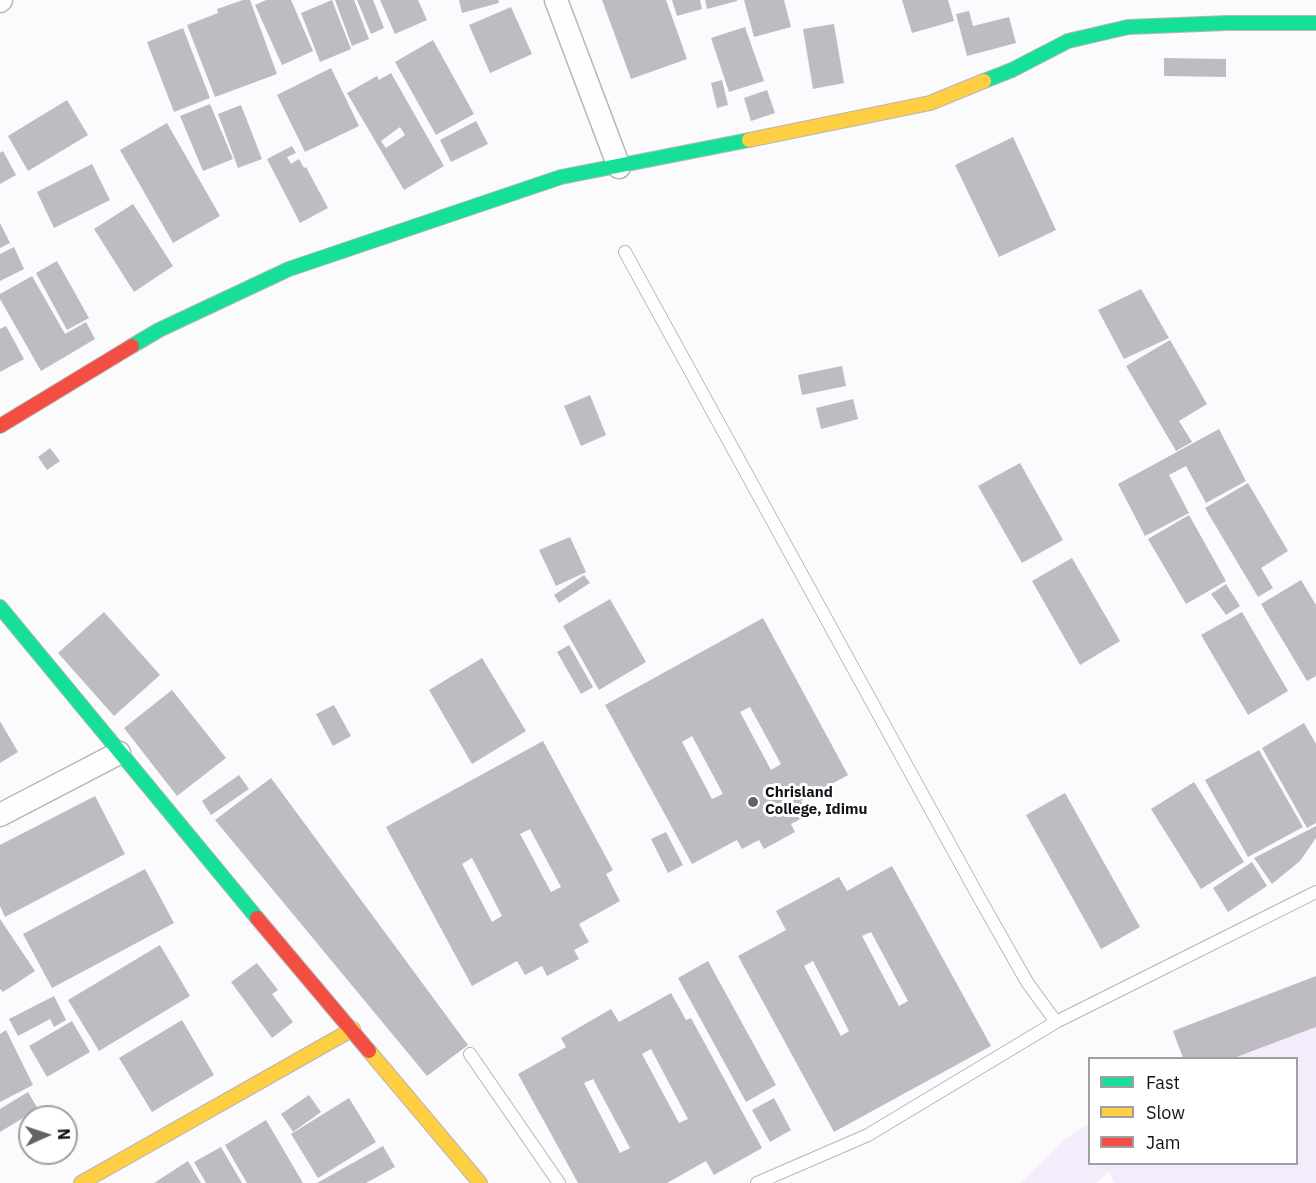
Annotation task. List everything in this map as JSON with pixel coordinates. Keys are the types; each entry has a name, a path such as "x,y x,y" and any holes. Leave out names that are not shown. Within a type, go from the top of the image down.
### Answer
{"street":[{"path":"556,0 619,167"},
{"path":"0,426 159,330 289,269 561,177 930,103 1012,70 1068,41 1128,27 1227,23 1316,23"},
{"path":"0,607 119,753 480,1183"},
{"path":"0,815 119,753"},
{"path":"81,1183 353,1029"}],"lane":[{"path":"625,252 976,892 1027,982 1056,1022"},
{"path":"757,1183 867,1134 1056,1022 1316,892"},
{"path":"470,1054 559,1183"}],"shaded area":[{"path":"1316,1027 1316,1183 1114,1183 1109,1171 1096,1183 1021,1183 1066,1138 1088,1125 1088,1165 1298,1165 1298,1057 1237,1057"}],"building":[{"path":"243,0 250,0 277,74 215,97 187,25 218,13 217,9"},
{"path":"266,0 291,0 313,51 282,65 255,5"},
{"path":"332,0 351,49 320,62 301,13"},
{"path":"335,0 354,0 369,39 352,46"},
{"path":"357,0 373,0 384,28 371,34"},
{"path":"380,0 418,0 427,20 395,34"},
{"path":"459,0 498,0 499,3 462,13"},
{"path":"602,0 666,0 687,59 631,79"},
{"path":"672,0 700,0 702,9 677,16"},
{"path":"705,0 737,0 737,1 707,9"},
{"path":"744,0 784,0 791,27 754,37"},
{"path":"902,0 948,0 954,21 912,33"},
{"path":"511,7 532,54 490,73 469,25"},
{"path":"969,11 973,26 1009,17 1016,43 967,56 956,14"},
{"path":"834,24 844,83 813,89 803,29"},
{"path":"745,27 764,81 729,92 711,38"},
{"path":"183,28 210,98 174,112 147,42"},
{"path":"433,40 474,114 436,135 395,62"},
{"path":"1164,58 1226,59 1226,77 1164,76"},
{"path":"331,68 359,126 305,152 277,95"},
{"path":"391,73 444,166 404,190 347,93 377,76 379,80","holes":["400,127 405,135 386,148 381,141"]},
{"path":"722,80 728,105 717,108 711,83"},
{"path":"767,90 775,113 751,121 744,98"},
{"path":"67,100 88,135 28,171 8,136"},
{"path":"210,104 233,159 203,171 180,116"},
{"path":"241,105 262,159 238,168 218,114"},
{"path":"476,121 488,144 451,162 440,140"},
{"path":"167,123 220,216 173,243 120,150"},
{"path":"1013,137 1056,230 999,257 955,165"},
{"path":"292,146 296,153 287,157 291,164 299,159 304,168 306,167 328,208 300,223 267,159"},
{"path":"3,151 16,175 0,184 0,153"},
{"path":"92,164 110,200 54,228 37,192"},
{"path":"133,204 173,266 134,292 94,229"},
{"path":"0,223 10,243 0,248"},
{"path":"14,247 24,269 0,281 0,254"},
{"path":"57,261 89,318 67,330 36,273"},
{"path":"32,276 65,334 86,322 95,339 41,371 0,299 0,294"},
{"path":"1141,289 1169,338 1124,359 1098,310"},
{"path":"6,326 24,359 0,372 0,329"},
{"path":"1170,340 1207,404 1179,421 1192,442 1176,451 1126,366"},
{"path":"842,366 846,386 802,395 798,375"},
{"path":"590,395 606,435 581,446 564,406"},
{"path":"853,399 858,419 821,429 816,408"},
{"path":"1219,429 1246,481 1206,503 1186,466 1169,475 1189,513 1145,536 1118,484"},
{"path":"50,448 60,461 47,470 38,457"},
{"path":"1020,463 1063,540 1022,563 978,486"},
{"path":"1248,483 1288,551 1261,568 1273,588 1258,597 1205,508"},
{"path":"1189,515 1226,581 1186,604 1148,539"},
{"path":"570,537 586,572 556,586 539,550"},
{"path":"1072,558 1120,641 1080,665 1032,581"},
{"path":"584,575 590,583 559,603 554,595"},
{"path":"1301,580 1316,605 1316,676 1307,681 1261,604"},
{"path":"1226,584 1240,606 1226,615 1211,594"},
{"path":"610,599 646,662 599,690 563,626"},
{"path":"104,612 160,675 114,716 58,653"},
{"path":"1242,612 1288,691 1248,715 1201,635"},
{"path":"763,618 848,775 801,801 808,815 791,824 795,832 764,849 759,840 742,849 737,840 692,864 605,705","holes":["750,707 781,764 771,770 740,712","692,736 723,794 712,799 682,742"]},
{"path":"569,645 593,687 581,694 557,652"},
{"path":"482,658 526,731 472,764 429,690"},
{"path":"172,690 226,758 177,796 124,728"},
{"path":"334,705 351,736 333,746 316,714"},
{"path":"0,721 18,752 0,763"},
{"path":"1304,723 1316,744 1316,823 1307,828 1262,748"},
{"path":"543,741 613,870 606,874 620,901 579,924 589,942 574,950 579,959 547,976 542,966 525,975 517,961 472,986 386,827","holes":["530,829 561,887 551,892 520,834","472,858 502,916 492,922 462,864"]},
{"path":"1259,750 1303,827 1248,857 1205,780"},
{"path":"239,775 249,789 211,815 202,801"},
{"path":"271,778 468,1045 427,1076 215,820"},
{"path":"1194,782 1244,862 1201,889 1151,809"},
{"path":"1065,793 1140,927 1101,949 1026,815"},
{"path":"95,796 125,854 5,917 0,906 0,845"},
{"path":"1316,826 1316,838 1300,861 1272,884 1254,858"},
{"path":"666,832 683,865 668,873 651,839"},
{"path":"1252,862 1267,886 1228,912 1213,888"},
{"path":"892,866 991,1046 834,1132 738,956 786,930 776,911 839,877 847,891","holes":["871,932 908,1001 899,1006 862,936","813,961 849,1031 841,1036 804,966"]},
{"path":"145,869 174,923 52,988 23,934"},
{"path":"0,919 35,971 3,992 0,989"},
{"path":"160,945 190,996 99,1051 68,1000"},
{"path":"708,961 776,1085 746,1102 678,978"},
{"path":"257,963 278,990 272,994 293,1022 272,1038 231,982"},
{"path":"1316,976 1316,1027 1237,1057 1183,1057 1173,1031"},
{"path":"671,993 686,1020 691,1018 762,1148 714,1175 706,1161 667,1183 578,1183 518,1074 566,1047 561,1038 611,1009 619,1022","holes":["651,1049 688,1119 679,1123 642,1054","593,1079 630,1148 620,1153 584,1083"]},
{"path":"54,996 66,1020 54,1027 50,1019 18,1036 9,1019"},
{"path":"182,1020 214,1075 152,1112 119,1058"},
{"path":"72,1021 90,1052 47,1077 29,1046"},
{"path":"6,1030 33,1085 0,1102 0,1034"},
{"path":"28,1092 36,1105 18,1105 18,1121 0,1132 0,1109"},
{"path":"309,1095 321,1112 293,1132 281,1114"},
{"path":"349,1098 376,1142 318,1178 291,1134"},
{"path":"774,1098 791,1130 770,1142 752,1110"},
{"path":"266,1120 303,1183 247,1183 225,1145"},
{"path":"383,1146 395,1167 366,1183 317,1183"},
{"path":"221,1147 242,1183 206,1183 194,1162"},
{"path":"188,1161 201,1183 154,1183"}],"traffic: fast":[{"path":"984,81 1012,70 1068,41 1128,27 1227,23 1316,23"},
{"path":"132,346 159,330 289,269 561,177 749,140"},
{"path":"0,607 257,918"}],"traffic: slow":[{"path":"749,140 930,103 984,81"},
{"path":"81,1183 353,1029"},
{"path":"369,1051 480,1183"}],"traffic: jam":[{"path":"0,426 132,346"},
{"path":"257,918 369,1051"}],"place":[{"name":"Chrisland College, Idimu","path":"753,802"}]}
